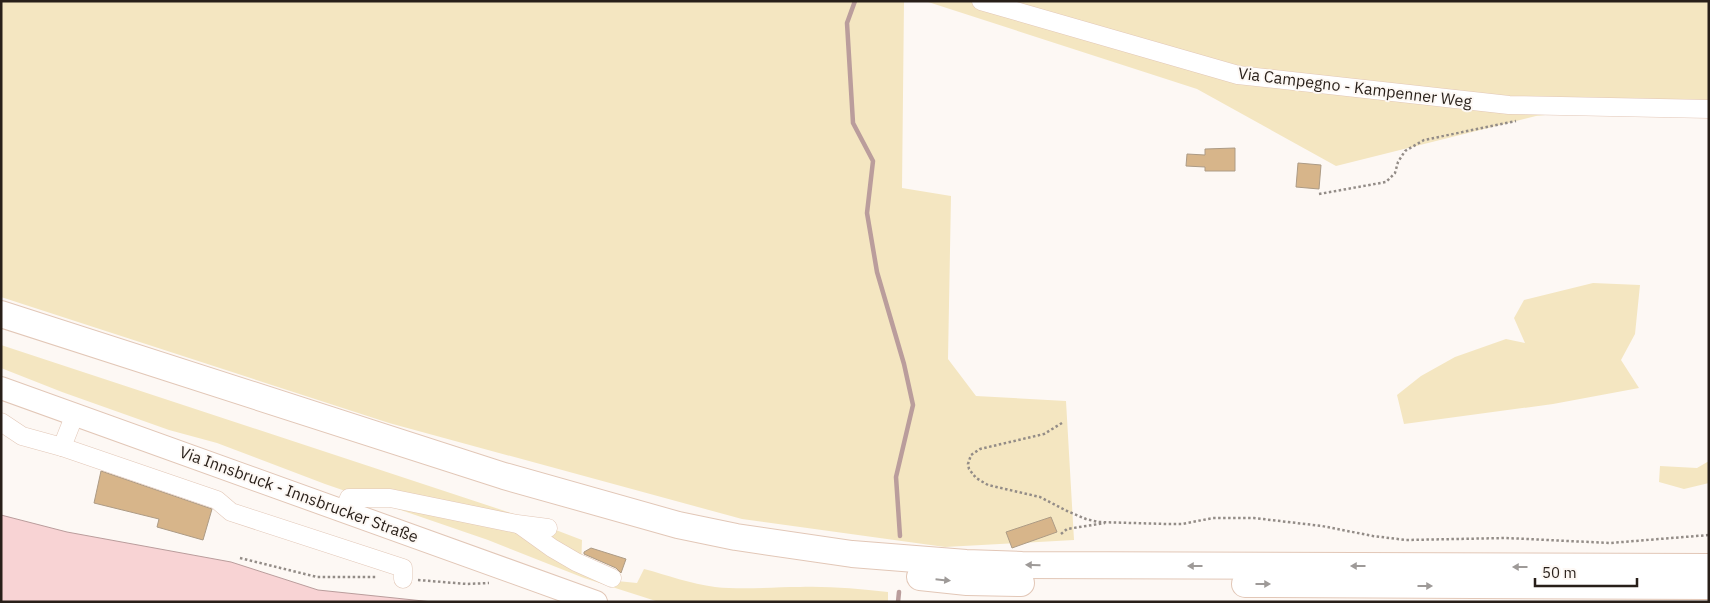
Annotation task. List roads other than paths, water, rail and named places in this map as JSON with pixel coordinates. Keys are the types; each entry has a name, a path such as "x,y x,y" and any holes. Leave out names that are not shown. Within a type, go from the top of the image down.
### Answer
{"highway":[{"path":"1,314 504,476 678,526 794,546 909,560 1022,565 1709,567"},
{"path":"1,333 499,490 669,539 825,567 967,582 1709,586"}],"main road":[{"name":"Via Innsbruck - Innsbrucker Straße","path":"1,388 596,602"}],"street":[{"name":"Via Campegno - Kampenner Weg","path":"981,1 1238,75 1509,104 1709,109"},
{"path":"62,447 76,414"},
{"path":"1,422 22,436 62,447 217,500 231,512 403,568 403,579"},
{"path":"344,510 349,498 390,498 517,524 548,528"},
{"path":"517,524 576,562 612,578"}],"waterway":[{"path":"855,1 847,23 853,123 873,161 867,213 877,272 904,364 913,405 896,477 900,536"},
{"path":"898,602 899,592"}]}
